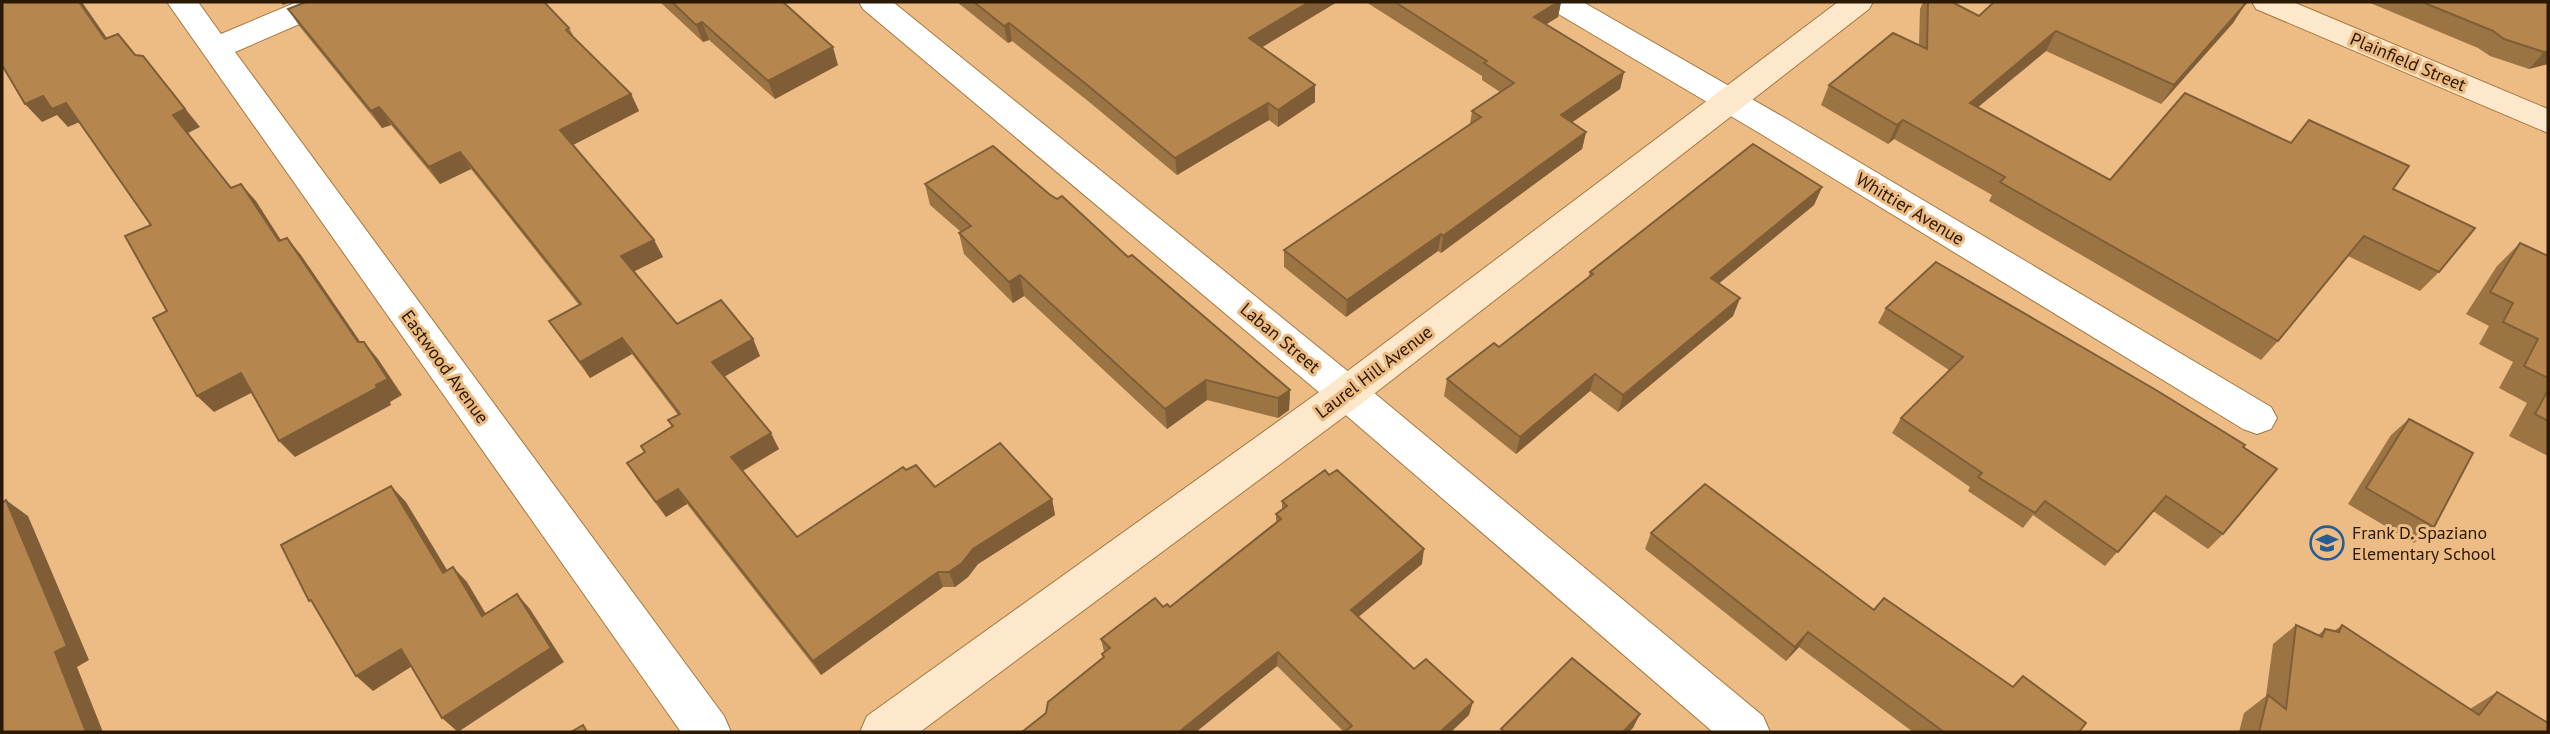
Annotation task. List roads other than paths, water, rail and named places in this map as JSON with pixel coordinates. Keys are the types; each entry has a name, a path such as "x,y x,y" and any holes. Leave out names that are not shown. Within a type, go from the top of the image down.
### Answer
{"street":[{"name":"Eastwood Avenue","path":"183,2 708,732"},
{"path":"216,48 323,2"},
{"name":"Laban Street","path":"874,2 1347,393 1747,732"},
{"name":"Whittier Avenue","path":"1562,2 2257,418"},
{"name":"Laurel Hill Avenue","path":"883,732 1347,393 1858,2"},
{"name":"Plainfield Street","path":"2267,2 2548,122"}],"place":[{"name":"Frank D. Spaziano Elementary School","path":"2327,543"}]}
